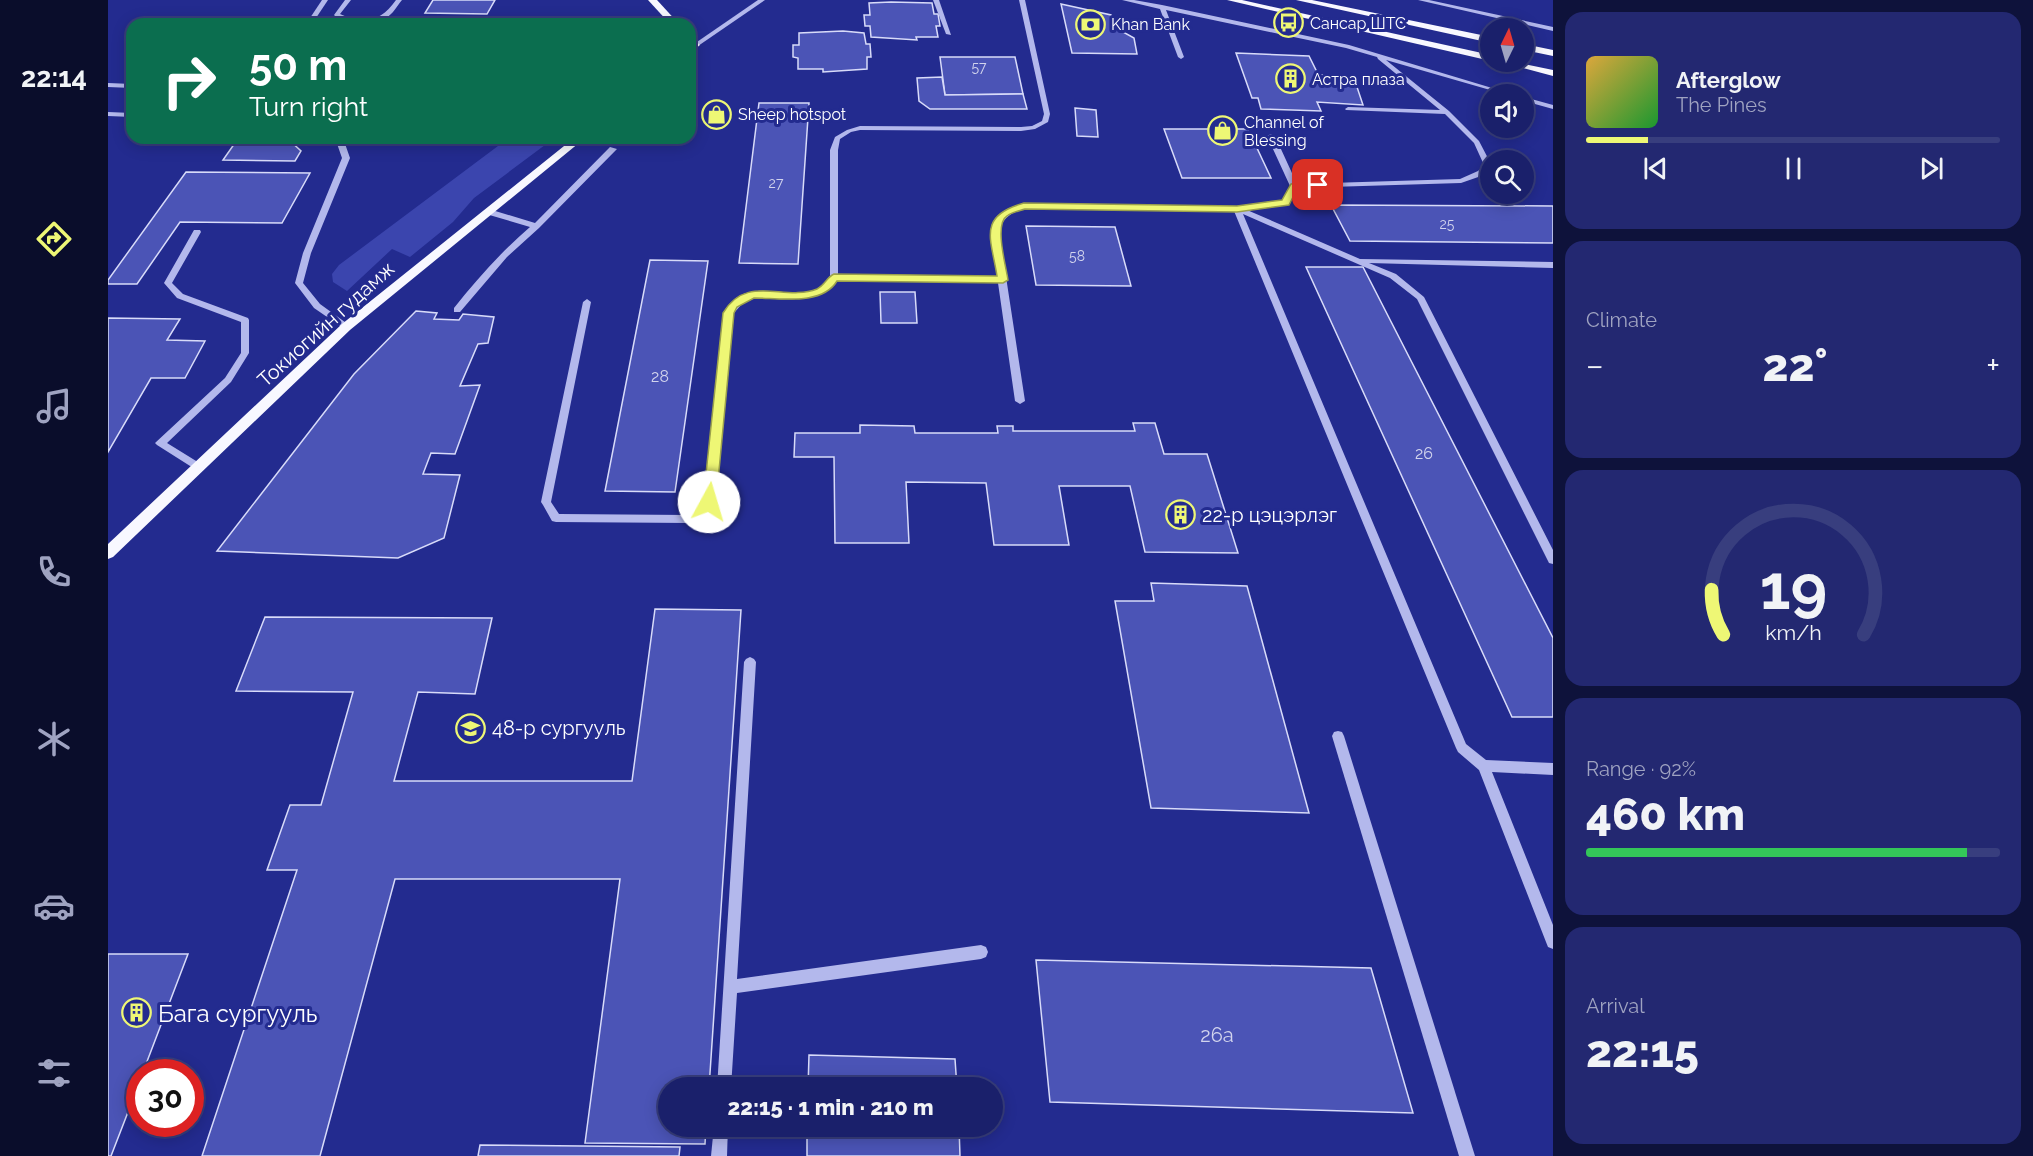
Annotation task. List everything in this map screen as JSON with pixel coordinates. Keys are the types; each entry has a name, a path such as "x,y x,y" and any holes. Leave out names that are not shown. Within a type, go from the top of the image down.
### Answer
{"main road":[{"path":"652,0 669,18"},
{"path":"1231,0 1480,56"},
{"path":"1300,0 1480,38"},
{"path":"1534,49 1553,53"},
{"path":"1534,69 1553,73"},
{"name":"Токиогийн гудамж","path":"108,553 346,327 573,144"}],"street":[{"path":"313,18 326,0"},
{"path":"342,18 337,15 348,0"},
{"path":"383,18 399,0"},
{"path":"696,42 762,0"},
{"path":"936,0 949,34"},
{"path":"587,303 546,502 556,518 690,519 709,502 729,313 733,305 753,295 808,294 822,291 834,277 834,150 835,141 840,135 860,128 1021,129 1033,128 1045,122 1047,114 1022,0"},
{"path":"1125,0 1376,54 1480,85"},
{"path":"1421,0 1553,29"},
{"path":"1162,7 1181,57"},
{"path":"1294,186 1461,181 1480,173 1488,165 1477,142 1447,112 1376,54"},
{"path":"108,85 126,86"},
{"path":"1534,102 1553,108"},
{"path":"1348,109 1447,112"},
{"path":"108,114 126,115"},
{"path":"1271,136 1294,186"},
{"path":"341,144 346,158 307,253 299,283 317,306 346,327"},
{"path":"457,310 486,273 613,149"},
{"path":"1020,401 995,231 997,222 1003,214 1024,206 1237,209 1285,203 1294,186"},
{"path":"1237,209 1393,276 1420,297 1553,560"},
{"path":"1237,209 1462,748 1484,766 1553,942"},
{"path":"489,212 536,226"},
{"path":"197,232 168,283 180,296 245,320 245,352 228,380 160,443 198,467"},
{"path":"1357,260 1553,265"},
{"path":"834,277 1003,280"},
{"path":"725,1077 750,662"},
{"path":"1338,736 1467,1156"},
{"path":"1484,766 1553,769"},
{"path":"732,987 981,952"},
{"path":"719,1156 721,1137"}],"shaded area":[{"path":"501,144 545,145 474,198 453,222 410,257 392,249 347,291 333,282 332,274 339,265"}],"building":[{"path":"433,0 495,0 487,14 425,13"},
{"path":"869,3 932,3 934,14 938,14 940,26 936,26 938,37 916,37 917,40 871,37 870,26 865,26 864,15 870,15"},
{"path":"1061,4 1111,15 1114,27 1134,38 1137,54 1072,53"},
{"path":"843,31 864,33 866,44 870,44 871,57 867,57 867,69 823,72 823,69 798,69 798,58 793,57 793,45 799,45 799,33"},
{"name":"Астра плаза","path":"1236,53 1309,56 1318,74 1356,84 1363,105 1317,102 1321,111 1261,109 1258,98 1252,98"},
{"path":"940,57 1015,57 1023,94 945,95"},
{"path":"942,77 945,95 1023,94 1027,109 930,109 919,101 917,78"},
{"path":"759,103 809,103 798,264 739,263"},
{"path":"1075,108 1096,110 1098,137 1077,136"},
{"path":"1164,129 1248,129 1271,178 1182,178"},
{"path":"234,144 293,144 301,151 295,161 223,160"},
{"path":"186,172 310,173 282,223 180,222 137,284 108,284 108,280"},
{"path":"1331,205 1553,206 1553,243 1350,241"},
{"path":"1026,226 1115,227 1131,286 1036,285"},
{"path":"650,260 708,261 675,492 605,491"},
{"path":"1306,267 1363,267 1553,638 1553,717 1512,717"},
{"path":"880,292 915,292 917,323 881,323"},
{"path":"416,311 437,313 434,319 459,320 463,314 494,317 488,343 478,344 460,386 480,385 455,454 431,453 423,474 460,475 444,538 398,558 217,551 354,374"},
{"path":"108,318 180,319 167,340 205,341 185,378 151,378 108,452"},
{"name":"22-р цэцэрлэг","path":"1133,423 1155,423 1164,454 1207,454 1238,553 1145,552 1130,486 1059,486 1069,545 994,545 986,483 906,482 909,543 835,543 834,457 794,457 795,433 860,433 860,425 914,426 915,433 998,433 997,426 1013,426 1013,431 1135,431"},
{"path":"1151,583 1247,586 1309,813 1151,808 1115,601 1154,601"},
{"path":"655,609 741,610 710,1077 658,1077 658,1137 705,1137 705,1144 585,1143 620,879 395,879 320,1156 202,1156 297,870 267,870 290,805 321,805 353,692 236,691 265,617 492,618 475,694 418,692 394,781 632,781"},
{"name":"Бага сургууль","path":"108,954 188,954 148,1059 126,1059 126,1117 111,1156 108,1156"},
{"path":"1036,960 1371,968 1413,1113 1050,1102"},
{"path":"809,1055 955,1059 956,1077 808,1077"},
{"path":"807,1137 959,1137 960,1156 807,1156"},
{"path":"480,1145 680,1147 679,1156 478,1156"}],"place":[{"name":"Сансар ШТС","path":"1289,23"},
{"name":"Khan Bank","path":"1090,24"},
{"name":"Астра плаза","path":"1291,79"},
{"name":"Sheep hotspot","path":"717,114"},
{"name":"Channel of Blessing","path":"1223,131"},
{"name":"22-р цэцэрлэг","path":"1181,515"},
{"name":"48-р сургууль","path":"471,728"},
{"name":"Бага сургууль","path":"137,1013"}],"route":[{"path":"709,502 729,313 733,305 742,298 753,295 808,294 822,291 834,277 1003,280 995,231 997,222 1003,214 1024,206 1237,209 1285,203 1294,186 1318,185"}]}
